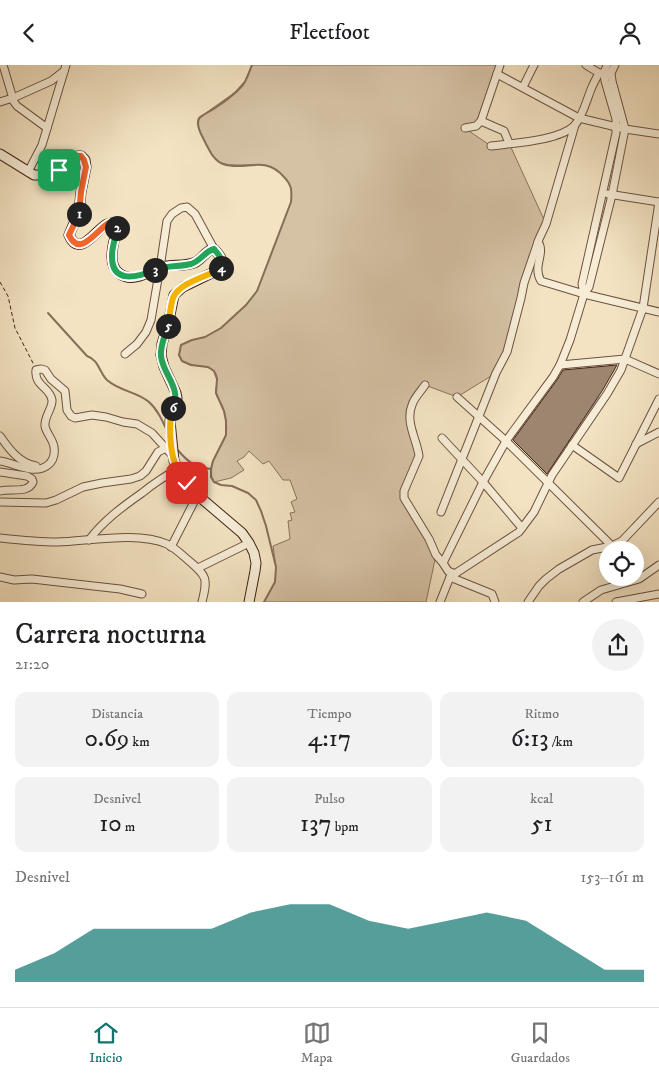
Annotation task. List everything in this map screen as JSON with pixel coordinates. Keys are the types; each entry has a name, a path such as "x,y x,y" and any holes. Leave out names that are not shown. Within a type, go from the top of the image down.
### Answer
{"street":[{"path":"3,65 16,106 47,128"},
{"path":"465,128 476,126 481,121 500,65"},
{"path":"523,87 534,65"},
{"path":"443,563 483,482 506,441 560,365 584,294 589,287 612,195 625,129 612,81 605,73 586,65"},
{"path":"584,294 582,284 617,127 605,81 607,65"},
{"path":"441,512 496,373 507,352 524,283 546,225 575,125 586,105 591,87 615,65"},
{"path":"0,102 51,81 65,68"},
{"path":"28,172 42,145 65,68"},
{"path":"497,74 579,118 625,129 659,134"},
{"path":"481,121 504,131 510,143"},
{"path":"492,146 552,137 563,133 575,125"},
{"path":"0,154 34,175 52,173 65,166 75,157 81,156 86,167 79,212 70,233 70,238 79,244 87,242 106,224 112,223 117,229 113,244 113,263 117,272 125,277 138,277 160,268 192,264 209,250 214,249"},
{"path":"440,602 452,575 519,532 534,512 552,475 607,394 625,359 643,309 659,202 603,193"},
{"path":"125,354 137,344 146,332 160,268 167,221 172,214 181,208 187,207 195,214 222,262 221,267 216,271 177,291 172,300 169,320 162,344 162,361 174,388 176,399 171,413 169,451"},
{"path":"538,242 541,246 538,263 538,275 541,281 584,294 659,312"},
{"path":"560,365 625,359 659,375"},
{"path":"0,461 29,469 43,468 51,462 54,448 45,426 52,399 37,379 36,370 45,370 51,379 65,391 67,410 71,416 75,418 92,415 106,417 123,423 137,423 152,433 169,451 178,469 197,496 242,533 250,543 256,563 249,602"},
{"path":"425,385 412,405 410,413 411,429 419,456 404,491 404,498 445,568 452,575 492,594 495,602"},
{"path":"457,397 506,441 607,541"},
{"path":"572,445 618,478 659,399"},
{"path":"636,444 659,432"},
{"path":"0,437 16,457 30,465 43,468"},
{"path":"442,438 522,528"},
{"path":"0,502 46,503 83,487 131,479 140,476 146,471 158,452 169,451"},
{"path":"89,540 98,528 126,504 178,469"},
{"path":"0,472 27,476 33,482 32,487 27,490 0,491"},
{"path":"171,547 197,496"},
{"path":"622,541 659,503"},
{"path":"0,538 54,542 135,538 161,542 171,547 203,574 206,582 202,602"},
{"path":"198,568 250,543"},
{"path":"528,602 539,586 559,569 592,550 599,549"},
{"path":"583,602 601,590 639,579 659,565"},
{"path":"0,577 14,580 32,579 120,589 142,594"},
{"path":"616,602 659,594"}],"path":[{"path":"0,282 8,296 15,328 36,370"}],"shaded area":[{"path":"252,65 500,65 481,121 466,129 491,146 509,143 546,224 539,239 507,352 496,373 457,397 425,385 410,413 418,450 404,491 436,555 426,602 264,602 275,582 276,567 273,546 290,539 288,521 292,520 290,513 295,512 291,502 297,499 290,480 283,480 269,461 263,464 249,451 237,461 244,470 231,478 214,482 211,475 212,463 224,441 227,431 222,405 216,394 217,375 210,368 182,361 179,355 181,345 205,337 221,328 246,305 257,291 291,202 291,191 287,180 274,168 263,165 230,165 219,162 210,151 200,130 200,117 234,93 245,81"}],"building":[{"path":"617,365 547,474 513,440 563,370"}],"waterway":[{"path":"252,65 247,79 242,86 226,101 200,118 198,127 211,153 220,163 231,166 262,165 277,170 290,186 291,202 257,291 246,305 221,328 205,337 181,345 179,355 182,361 191,365 208,367 214,371 217,379 216,393 224,411 226,435 213,461 211,477 214,482 232,486 248,493 256,500 261,511 276,567 275,582 264,602"},
{"path":"48,313 87,356 94,360 107,380 117,387 145,399 152,405 168,433"},
{"path":"176,448 191,463 199,467 211,469"}],"route":[{"path":"59,170 78,156 81,156 86,163 78,217 69,235 75,243 83,244 106,224 114,224 117,229 112,257 114,268 121,275 125,277 138,277 163,266 192,264 209,250 214,249 221,258 222,265 220,269 183,287 174,295 162,344 162,361 176,393 170,421 172,455 176,467 187,483"}]}
